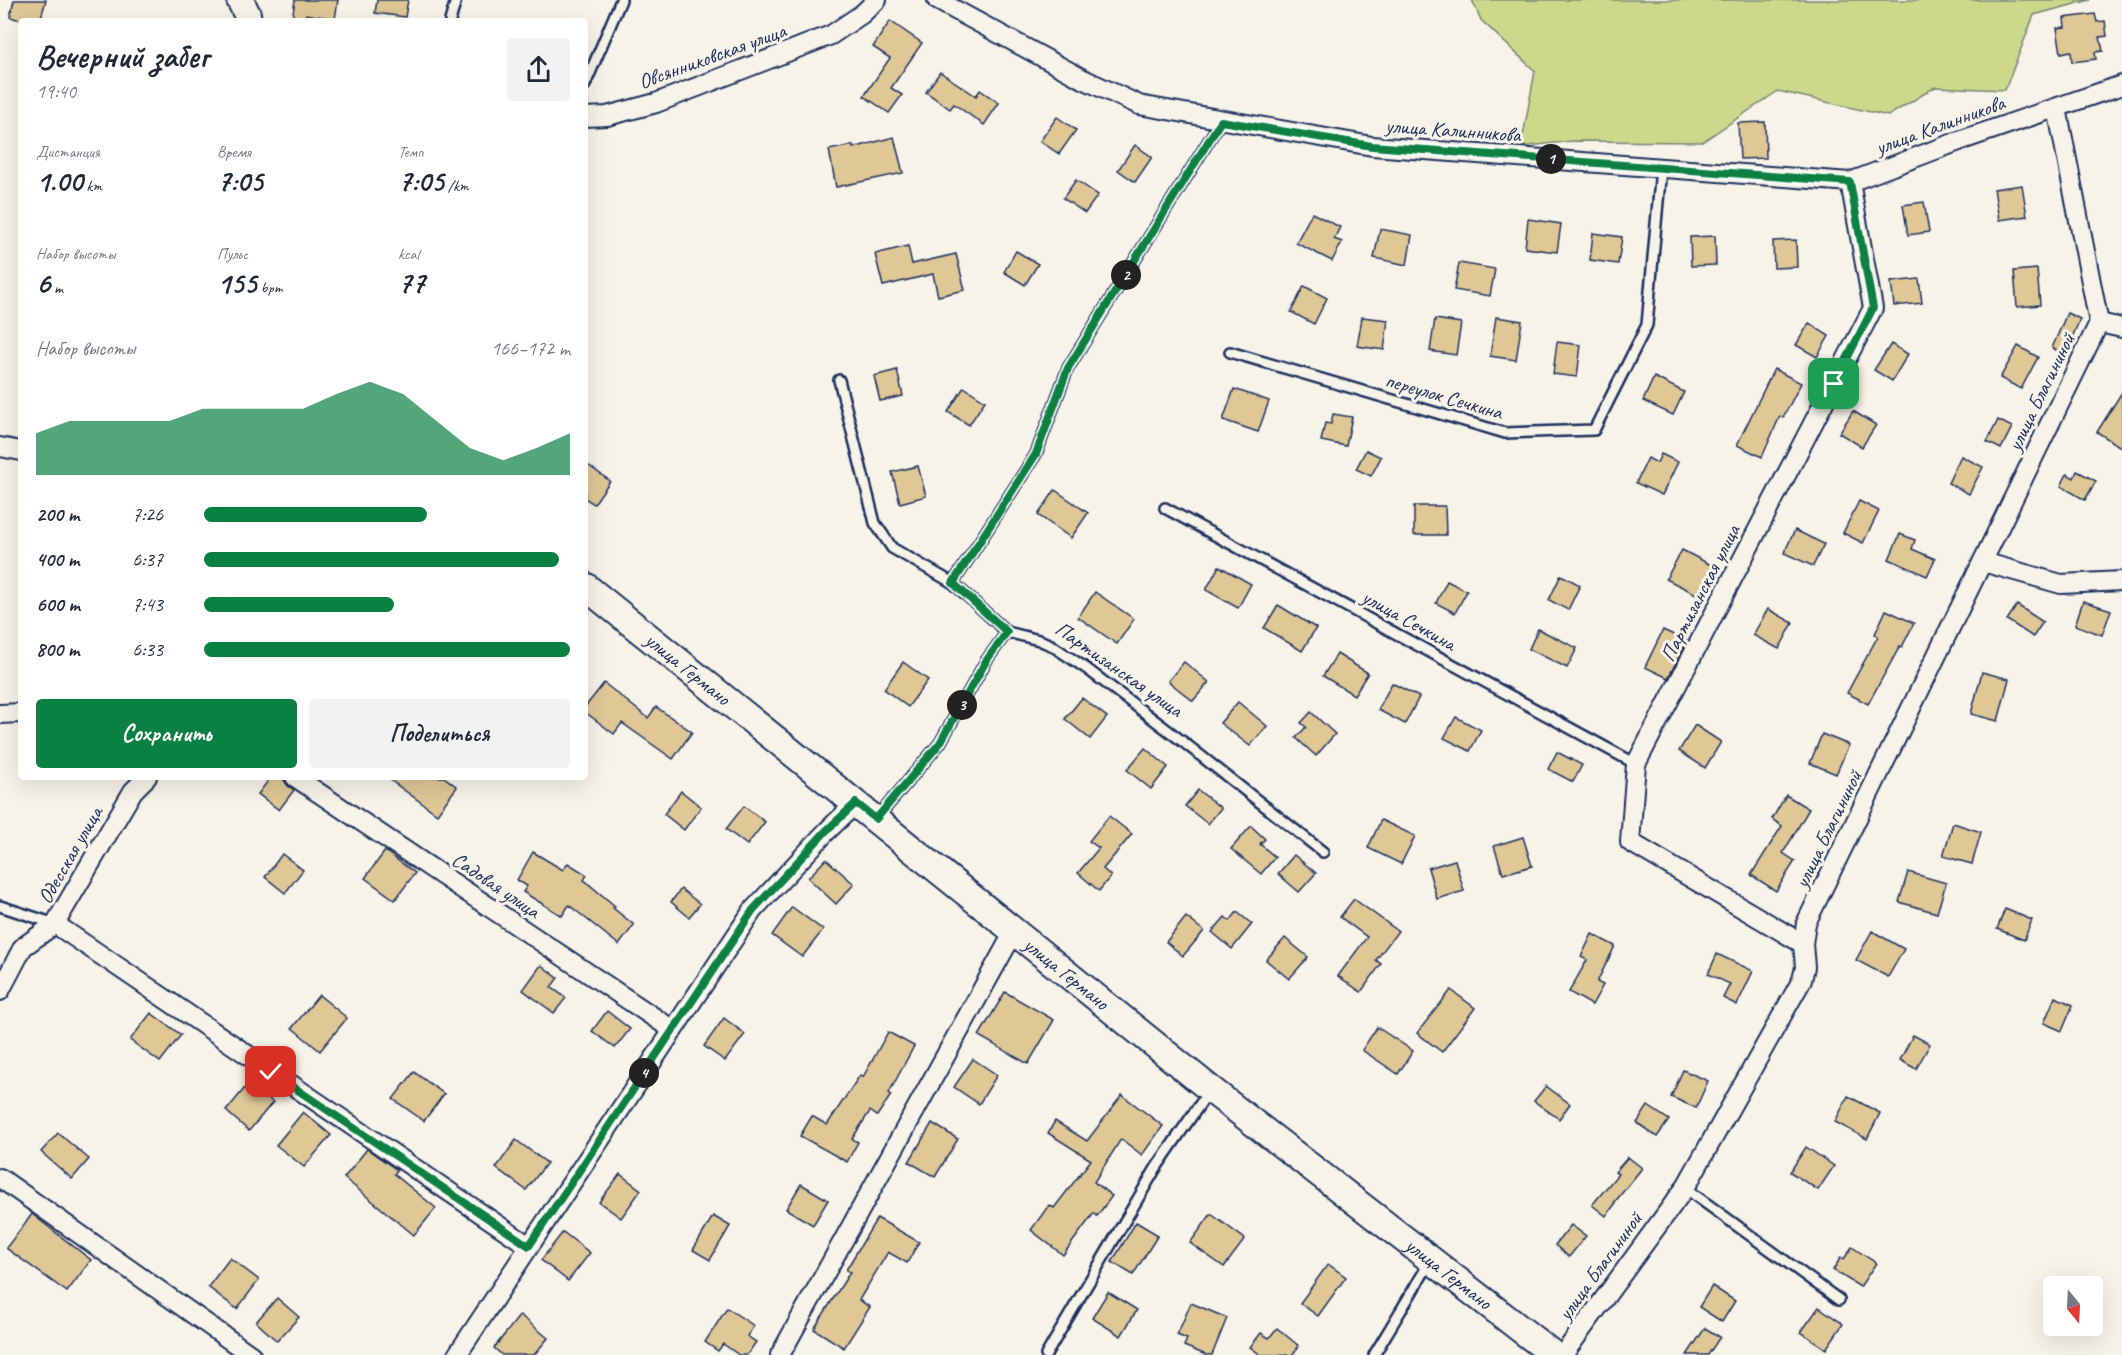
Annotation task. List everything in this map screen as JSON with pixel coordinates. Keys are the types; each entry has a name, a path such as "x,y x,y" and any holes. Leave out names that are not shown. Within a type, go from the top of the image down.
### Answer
{"main road":[{"path":"240,0 248,18"},
{"name":"улица Германо","path":"588,588 1210,1089 1554,1355"}],"street":[{"name":"Овсянниковская улица","path":"588,117 607,116 656,103 831,35 862,14 877,0"},
{"name":"улица Калинникова","path":"937,0 1081,78 1139,105 1372,146 1850,182 1959,141 2122,85"},
{"path":"2057,108 2099,322"},
{"name":"Партизанская улица","path":"1803,944 1630,842 1636,764 1873,308 1850,182"},
{"name":"улица Благининой","path":"1563,1355 1685,1188 1802,980 1805,967 1803,944 1806,923 2099,322 2122,328"},
{"path":"1983,562 2061,584 2122,581"},
{"path":"0,714 18,713"},
{"name":"Одесская улица","path":"0,991 23,947 55,924 133,791 144,780"},
{"name":"Садовая улица","path":"299,780 673,1030"},
{"path":"457,1355 753,910 826,831 856,803"},
{"path":"55,924 529,1246"},
{"path":"780,1355 1015,930"},
{"path":"0,1178 251,1355"}],"lane":[{"path":"451,18 456,0"},
{"path":"588,78 621,0"},
{"path":"953,583 1036,454 1068,368 1221,121"},
{"name":"переулок Сечкина","path":"1230,352 1506,433 1594,430 1647,325 1661,168"},
{"path":"839,380 875,523 892,548 953,583 1007,632 986,661 940,743 876,819"},
{"name":"улица Сечкина","path":"1165,508 1636,764"},
{"name":"Партизанская улица","path":"1007,632 1051,645 1087,669 1323,852"},
{"path":"0,906 55,924"},
{"path":"1046,1355 1156,1168 1210,1089"},
{"path":"1685,1188 1839,1300"},
{"path":"1374,1355 1431,1260"}],"green space":[{"path":"1472,0 2090,0 2034,15 2005,90 1935,87 1888,116 1778,91 1702,142 1572,141 1521,147 1535,71 1481,20"}],"building":[{"path":"14,0 46,0 41,18 18,19 10,17"},
{"path":"295,0 338,0 335,18 306,14 305,18 292,18"},
{"path":"377,0 408,0 405,17 375,13"},
{"path":"2095,14 2097,22 2105,21 2107,36 2100,37 2103,51 2095,52 2096,59 2072,62 2071,51 2061,53 2057,28 2065,27 2064,18"},
{"path":"890,21 922,43 891,88 902,95 889,113 864,96 890,58 873,47"},
{"path":"940,72 976,96 980,90 999,103 984,125 954,104 950,109 926,92"},
{"path":"1057,117 1076,130 1059,154 1040,141"},
{"path":"1765,122 1766,158 1740,159 1738,123"},
{"path":"894,137 903,173 836,187 829,150 853,145 853,148"},
{"path":"1135,145 1152,157 1135,182 1118,170"},
{"path":"1076,180 1098,195 1085,213 1063,198"},
{"path":"2022,185 2027,216 1999,220 1994,189"},
{"path":"1924,202 1929,232 1908,235 1903,205"},
{"path":"1312,213 1340,227 1334,239 1342,242 1332,261 1296,243"},
{"path":"1528,219 1561,224 1557,252 1525,248"},
{"path":"1380,229 1412,235 1407,265 1374,258"},
{"path":"1593,233 1622,237 1618,264 1590,260"},
{"path":"1715,236 1716,265 1691,266 1690,237"},
{"path":"1796,240 1797,267 1774,268 1773,241"},
{"path":"908,246 912,264 956,254 965,290 938,296 933,274 883,286 875,254"},
{"path":"1016,251 1038,264 1025,285 1004,272"},
{"path":"1459,263 1495,269 1490,296 1454,290"},
{"path":"2037,269 2040,305 2017,307 2014,271"},
{"path":"1919,279 1922,303 1894,306 1891,282"},
{"path":"1304,286 1327,298 1314,324 1291,312"},
{"path":"2067,313 2080,319 2065,354 2052,348"},
{"path":"1362,317 1388,320 1384,350 1357,346"},
{"path":"1496,317 1522,321 1516,360 1490,356"},
{"path":"1435,319 1461,323 1456,355 1430,351"},
{"path":"1809,323 1829,336 1817,357 1796,345"},
{"path":"1557,342 1581,345 1577,377 1553,374"},
{"path":"1891,344 1908,354 1892,381 1874,370"},
{"path":"2018,346 2038,357 2021,389 2000,378"},
{"path":"1774,369 1801,383 1783,418 1780,416 1762,457 1737,445"},
{"path":"897,370 903,396 880,401 874,376"},
{"path":"1654,377 1684,392 1673,415 1643,401"},
{"path":"964,387 985,401 969,425 948,412"},
{"path":"1234,389 1269,401 1258,432 1223,420"},
{"path":"2122,392 2122,448 2097,432"},
{"path":"1853,411 1876,425 1862,447 1839,433"},
{"path":"1333,414 1352,417 1346,446 1321,441 1325,423 1331,424"},
{"path":"1998,420 2012,427 2001,449 1987,442"},
{"path":"1366,450 1381,457 1371,476 1356,469"},
{"path":"1661,454 1678,462 1662,495 1636,483 1648,458 1657,463"},
{"path":"1961,456 1983,467 1969,494 1948,483"},
{"path":"588,465 610,481 594,504 588,500"},
{"path":"918,466 926,496 900,503 892,472"},
{"path":"2077,471 2096,481 2085,500 2061,486 2067,474 2074,478"},
{"path":"1055,490 1088,513 1071,538 1038,515"},
{"path":"1859,501 1879,511 1863,543 1843,533"},
{"path":"1414,506 1445,506 1446,535 1414,535"},
{"path":"1795,530 1824,544 1813,566 1784,553"},
{"path":"1900,534 1915,540 1912,549 1935,559 1927,576 1889,559"},
{"path":"1682,550 1715,567 1700,596 1666,579"},
{"path":"1219,566 1251,584 1238,608 1206,590"},
{"path":"1561,575 1580,585 1568,610 1549,600"},
{"path":"1447,581 1467,591 1455,613 1436,603"},
{"path":"1095,592 1134,619 1117,644 1078,617"},
{"path":"2083,601 2111,610 2102,635 2075,625"},
{"path":"1278,605 1316,628 1302,651 1264,628"},
{"path":"2017,605 2043,622 2033,637 2007,620"},
{"path":"1768,609 1793,623 1779,649 1753,635"},
{"path":"1886,610 1914,623 1868,704 1847,693 1878,636 1875,634"},
{"path":"1538,629 1577,648 1567,668 1529,649"},
{"path":"1663,630 1687,641 1668,678 1645,667"},
{"path":"1337,654 1368,673 1354,695 1323,676"},
{"path":"903,662 928,680 908,707 884,689"},
{"path":"1184,662 1209,682 1193,701 1168,681"},
{"path":"1982,672 2009,679 1998,721 1971,714"},
{"path":"604,683 648,718 656,707 692,732 673,759 622,723 614,734 588,714 588,703"},
{"path":"1392,683 1419,697 1405,724 1378,710"},
{"path":"1082,698 1107,717 1090,739 1065,719"},
{"path":"1238,702 1267,726 1250,746 1220,723"},
{"path":"1311,712 1335,734 1316,756 1296,738 1306,727 1301,723"},
{"path":"1456,717 1481,730 1470,751 1444,738"},
{"path":"1695,725 1721,742 1705,768 1679,751"},
{"path":"1822,734 1849,745 1836,774 1810,763"},
{"path":"1145,748 1168,767 1151,789 1127,770"},
{"path":"1557,752 1582,765 1573,782 1548,769"},
{"path":"269,780 284,780 294,790 279,810 258,794"},
{"path":"390,780 448,780 457,787 437,814"},
{"path":"1198,790 1221,808 1208,824 1185,806"},
{"path":"681,791 701,807 684,830 664,814"},
{"path":"1786,795 1809,809 1783,853 1795,861 1776,891 1751,875 1782,826 1772,819"},
{"path":"744,806 765,822 747,845 726,829"},
{"path":"1109,816 1132,834 1103,869 1111,876 1099,891 1078,873 1099,848 1089,841"},
{"path":"1381,820 1415,836 1401,864 1368,848"},
{"path":"1953,823 1981,832 1972,864 1943,856"},
{"path":"1251,826 1265,839 1260,844 1275,857 1261,874 1231,849"},
{"path":"1523,837 1532,866 1503,874 1494,846"},
{"path":"385,851 415,873 395,900 365,878"},
{"path":"533,852 563,870 568,863 587,875 584,880 634,925 619,945 569,905 562,916 523,892 527,886 517,880"},
{"path":"282,854 303,870 285,893 265,877"},
{"path":"1294,855 1316,873 1299,892 1278,874"},
{"path":"826,859 854,884 836,904 808,878"},
{"path":"1455,860 1464,891 1437,899 1428,868"},
{"path":"1908,872 1946,883 1937,913 1899,902"},
{"path":"681,889 700,904 689,917 671,902"},
{"path":"1354,899 1398,931 1376,960 1381,964 1361,992 1338,976 1367,937 1340,917"},
{"path":"792,907 823,930 802,957 772,935"},
{"path":"2005,909 2032,920 2024,940 1997,929"},
{"path":"1237,912 1252,924 1232,949 1212,932 1225,917 1230,921"},
{"path":"1186,917 1204,931 1183,956 1166,942"},
{"path":"1872,931 1904,949 1888,977 1856,960"},
{"path":"1592,934 1615,946 1597,982 1603,985 1592,1005 1569,992 1587,960 1581,957"},
{"path":"1285,938 1308,957 1289,979 1266,960"},
{"path":"1717,954 1753,971 1737,1005 1723,998 1730,984 1708,974"},
{"path":"541,965 558,978 551,987 566,998 554,1013 523,990"},
{"path":"1451,990 1475,1008 1442,1052 1417,1033"},
{"path":"1005,992 1054,1020 1028,1064 979,1036"},
{"path":"319,995 347,1018 320,1051 292,1028"},
{"path":"2055,997 2073,1005 2062,1031 2044,1023"},
{"path":"607,1011 630,1029 615,1048 592,1031"},
{"path":"151,1013 181,1035 160,1062 130,1040"},
{"path":"724,1018 745,1034 725,1061 704,1046"},
{"path":"1377,1027 1413,1051 1398,1074 1362,1050"},
{"path":"888,1032 914,1046 889,1093 891,1095 877,1116 870,1111 852,1139 858,1142 847,1162 800,1136 812,1116 827,1125 860,1075 863,1077"},
{"path":"1913,1035 1930,1044 1916,1069 1900,1060"},
{"path":"973,1059 997,1075 979,1104 954,1087"},
{"path":"1683,1070 1708,1081 1696,1108 1671,1097"},
{"path":"414,1072 444,1094 424,1121 393,1099"},
{"path":"249,1083 273,1102 249,1131 226,1111"},
{"path":"1546,1086 1570,1104 1559,1119 1534,1101"},
{"path":"1122,1095 1163,1126 1142,1155 1121,1139 1094,1182 1112,1196 1097,1216 1094,1213 1063,1255 1031,1230 1049,1205 1054,1208 1091,1160 1048,1133 1055,1121 1087,1141"},
{"path":"1848,1096 1880,1113 1867,1139 1835,1122"},
{"path":"1648,1106 1669,1120 1657,1137 1637,1123"},
{"path":"303,1112 331,1135 304,1167 276,1145"},
{"path":"932,1123 958,1139 935,1177 909,1162"},
{"path":"58,1133 89,1159 72,1179 41,1152"},
{"path":"516,1140 547,1163 526,1190 496,1168"},
{"path":"1806,1147 1834,1166 1818,1190 1790,1172"},
{"path":"367,1149 397,1170 394,1174 436,1208 414,1235 344,1178"},
{"path":"1628,1157 1642,1168 1606,1216 1592,1205 1618,1174 1615,1172"},
{"path":"620,1174 641,1190 621,1218 599,1202"},
{"path":"801,1184 828,1200 813,1225 786,1209"},
{"path":"32,1214 91,1260 67,1292 6,1248"},
{"path":"1211,1214 1245,1239 1224,1267 1190,1243"},
{"path":"713,1216 730,1226 710,1260 693,1250"},
{"path":"877,1218 919,1242 907,1263 888,1252 859,1300 870,1307 844,1348 814,1329 850,1272 846,1270"},
{"path":"1136,1222 1158,1235 1133,1275 1112,1262"},
{"path":"1571,1225 1586,1236 1569,1257 1555,1245"},
{"path":"563,1232 590,1253 568,1281 541,1260"},
{"path":"1852,1247 1876,1263 1860,1287 1833,1270 1841,1257 1844,1259"},
{"path":"230,1258 259,1280 237,1309 208,1287"},
{"path":"1328,1264 1346,1277 1318,1316 1300,1303"},
{"path":"1712,1286 1735,1301 1722,1322 1699,1307"},
{"path":"1108,1292 1137,1310 1121,1336 1092,1318"},
{"path":"277,1298 299,1317 277,1341 256,1322"},
{"path":"1191,1303 1227,1318 1212,1355 1206,1355 1184,1346 1187,1339 1177,1335"},
{"path":"1819,1307 1843,1324 1826,1349 1801,1332"},
{"path":"727,1308 754,1326 747,1336 756,1342 747,1355 739,1355 723,1344 718,1351 705,1342"},
{"path":"520,1315 548,1338 534,1355 502,1355 494,1348"},
{"path":"1277,1328 1299,1346 1292,1355 1261,1355 1250,1347 1261,1333 1269,1338"},
{"path":"1705,1328 1720,1337 1708,1355 1687,1355"}],"route":[{"path":"271,1072 529,1246 753,910 826,831 856,803 876,819 940,743 986,661 1007,632 953,583 1036,454 1068,368 1221,121 1372,146 1850,182 1873,308 1834,384"}]}
